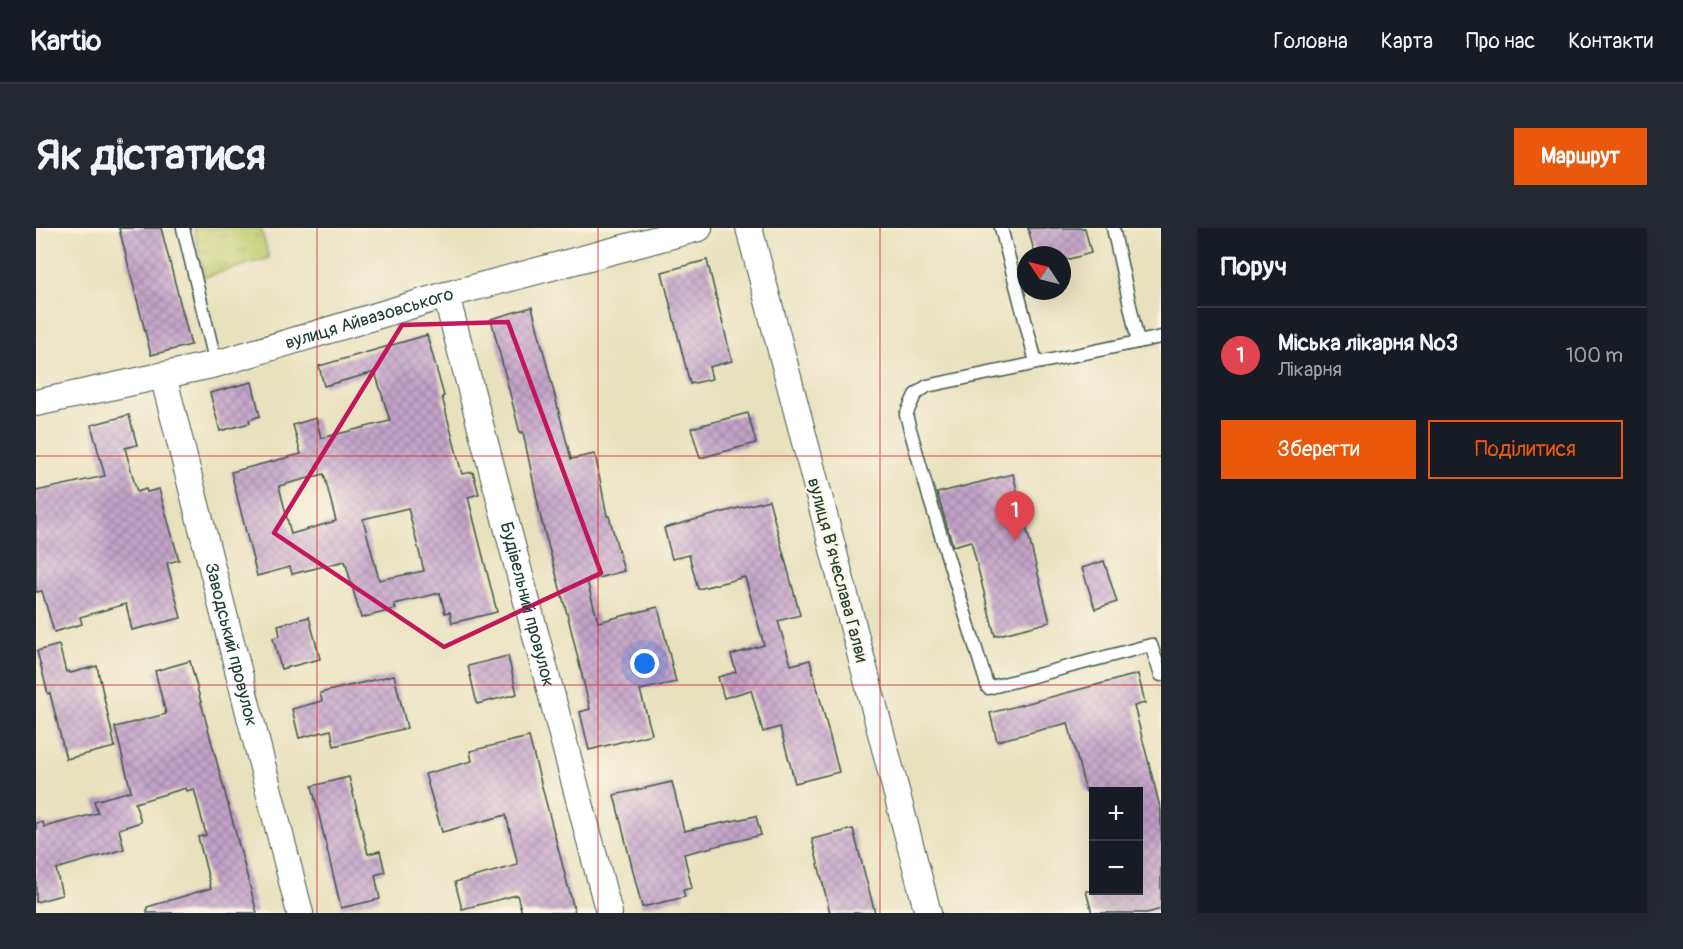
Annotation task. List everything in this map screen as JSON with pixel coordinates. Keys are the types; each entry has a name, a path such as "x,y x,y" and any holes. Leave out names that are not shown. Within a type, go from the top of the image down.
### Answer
{"street":[{"name":"вулиця Айвазовського","path":"36,403 216,364 446,295 699,228"},
{"name":"вулиця Вʼячеслава Галви","path":"749,228 928,913"},
{"name":"Будівельний провулок","path":"446,295 609,913"},
{"name":"Заводський провулок","path":"164,375 300,913"}],"lane":[{"path":"183,228 216,364"},
{"path":"1001,228 1036,362"},
{"path":"1113,228 1138,342"},
{"path":"1161,337 927,386 915,395 906,415 988,688 1151,645 1161,675"}],"highlighted area":[{"path":"508,322 601,573 444,647 274,533 402,325"}],"green space":[{"path":"194,228 261,228 269,258 204,277"}],"building":[{"path":"119,228 161,228 191,345 151,355"},
{"path":"1028,228 1085,228 1091,253 1071,259 1071,246 1033,246"},
{"path":"707,260 732,361 709,367 712,379 690,384 662,272"},
{"path":"532,307 571,459 595,454 607,516 609,516 624,571 587,581 598,622 658,607 676,682 640,690 652,734 589,750 580,712 590,709 541,519 523,432 520,433 491,319"},
{"path":"427,335 462,474 473,472 479,494 468,497 497,612 452,623 450,612 445,613 440,593 394,604 396,609 361,618 345,561 292,574 290,567 257,576 231,472 301,454 293,425 316,418 321,438 390,421 375,372 324,386 319,366","holes":["324,474 336,521 291,534 279,486","408,508 424,571 379,580 363,519"]},
{"path":"252,382 260,416 249,420 250,423 220,431 210,393"},
{"path":"748,413 756,443 700,458 691,428"},
{"path":"129,415 137,445 125,448 137,492 159,489 179,560 167,563 181,618 132,630 126,604 80,617 82,624 54,632 42,591 36,592 36,491 105,476 91,425"},
{"path":"1013,474 1050,622 995,636 971,541 953,546 937,493"},
{"path":"769,500 800,615 778,621 791,665 810,660 839,772 795,783 780,727 763,732 751,690 724,698 718,677 736,672 731,655 764,645 745,577 698,589 689,555 672,559 664,528"},
{"path":"1104,561 1117,602 1095,609 1082,568"},
{"path":"309,617 320,659 281,669 273,638 280,636 278,625"},
{"path":"59,645 66,672 97,666 115,747 66,759 37,651"},
{"path":"508,656 517,694 477,704 468,666"},
{"path":"190,661 257,913 147,913 147,907 211,888 198,837 206,835 194,789 187,791 186,788 135,803 141,822 119,829 124,849 56,869 62,895 36,902 36,823 43,822 44,827 98,813 94,801 131,791 115,727 166,714 155,671"},
{"path":"1138,674 1145,703 1134,706 1161,811 1161,909 1147,913 1092,913 1086,891 1089,891 1089,895 1143,895 1143,787 1089,787 1089,792 1086,792 1068,723 997,741 990,713"},
{"path":"394,675 407,728 334,746 331,730 299,738 292,709 322,701 320,693"},
{"path":"529,737 575,913 522,913 517,895 462,909 455,882 518,865 506,815 442,832 425,774 472,761 470,751"},
{"path":"349,777 368,854 380,851 385,872 375,875 380,899 341,908 312,786"},
{"path":"672,782 684,831 756,816 761,835 684,854 692,888 683,890 685,897 642,907 614,795"},
{"path":"853,829 875,913 830,913 812,839"}],"place":[{"name":"Міська лікарня №3","path":"1015,541"}]}
